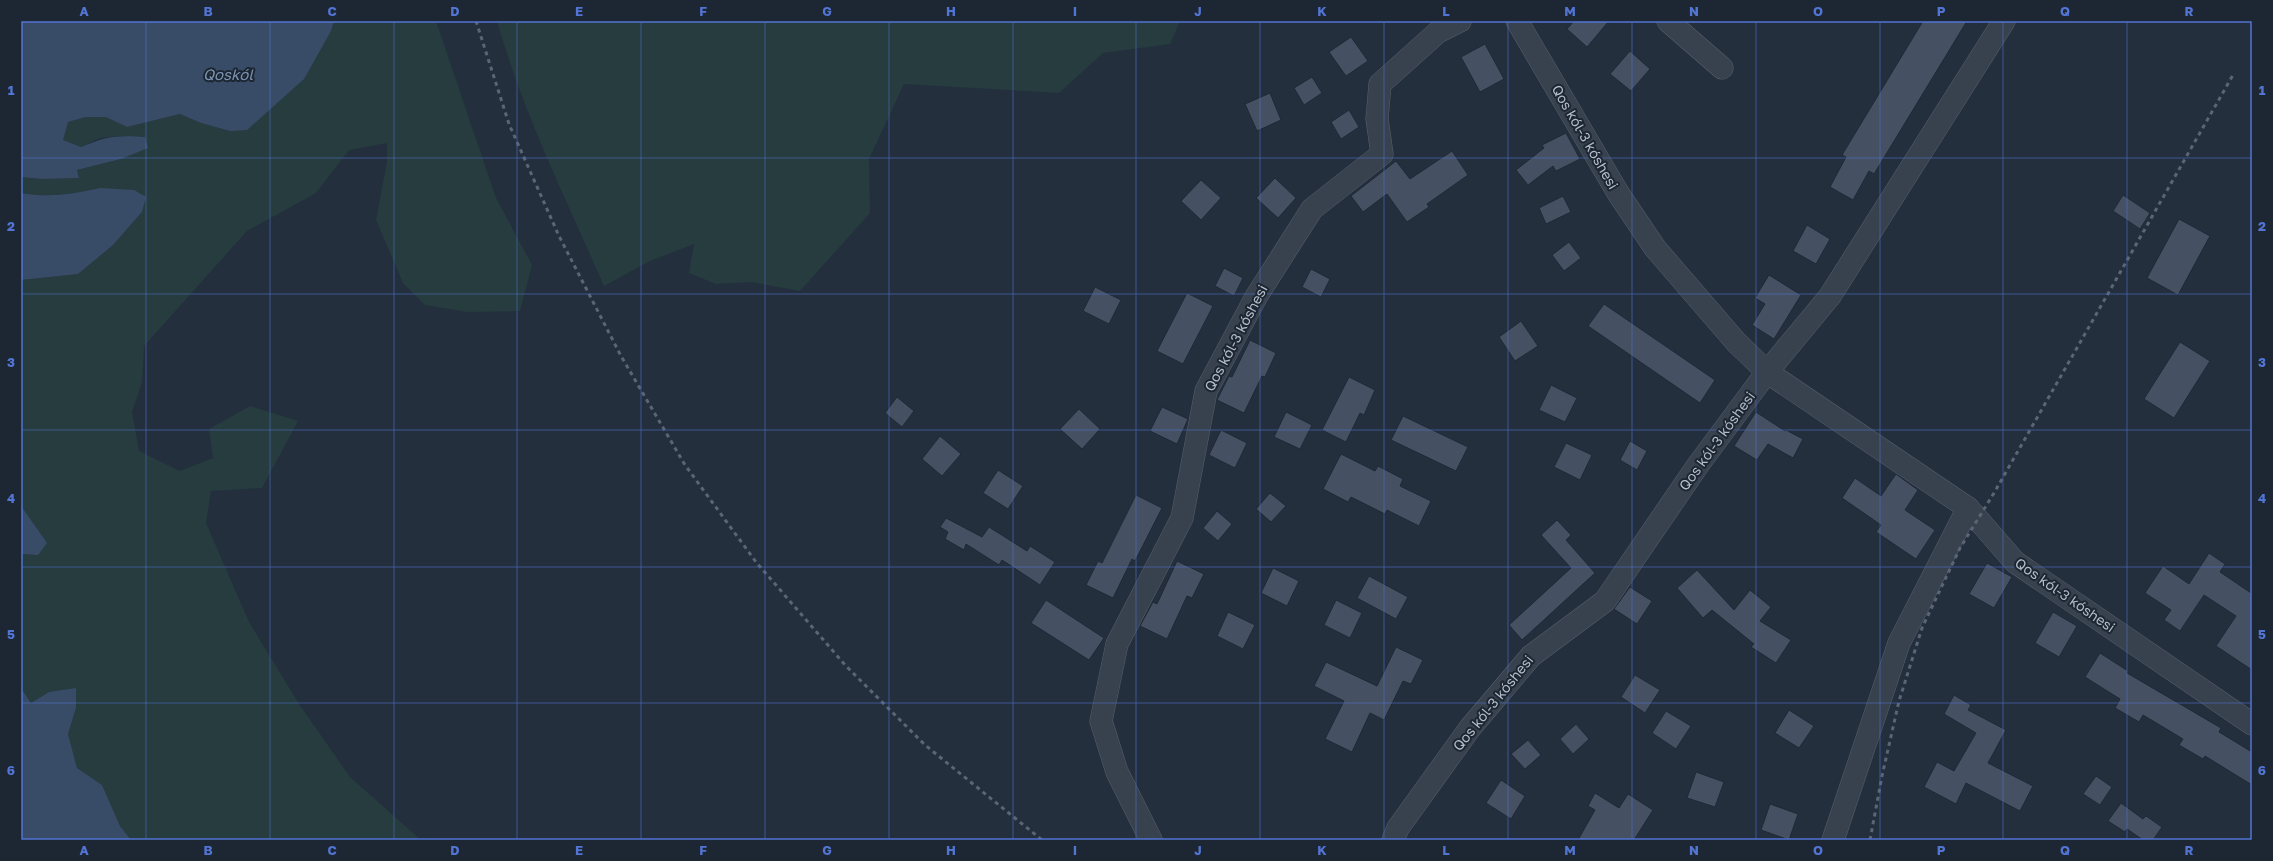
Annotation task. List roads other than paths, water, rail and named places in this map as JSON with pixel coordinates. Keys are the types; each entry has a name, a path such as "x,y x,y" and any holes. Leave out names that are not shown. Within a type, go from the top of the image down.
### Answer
{"street":[{"name":"Qos kól-3 kóshesi","path":"1150,840 1118,772 1101,721 1117,644 1182,518 1206,391 1256,297 1312,209 1382,154 1377,119 1380,84 1438,32 1460,21"},
{"name":"Qos kól-3 kóshesi","path":"1517,21 1618,193 1655,248 1736,342 1767,372 1968,508 2015,562 2252,724"},
{"path":"1668,21 1722,68"},
{"path":"1767,372 1830,296 2004,21"},
{"name":"Qos kól-3 kóshesi","path":"1394,840 1398,828 1470,728 1531,656 1606,601 1698,465 1767,372"},
{"path":"1833,840 1899,643 1968,508"}],"water":[{"name":"Qoskól","path":"21,21 334,21 331,31 304,79 247,130 230,131 201,123 180,114 127,127 106,117 86,117 68,122 63,140 81,147 105,138 127,136 145,137 148,148 121,159 77,170 79,178 42,179 21,177"},
{"path":"100,188 134,190 146,197 142,212 113,245 78,274 21,280 21,193 61,195"},
{"path":"21,506 47,543 38,555 21,554"},
{"path":"21,688 31,703 49,692 76,688 76,708 68,734 77,768 102,785 120,826 131,840 21,840"}],"railway":[{"path":"476,21 509,124 559,236 621,356 685,465 756,562 846,666 925,745 1042,840"},
{"path":"1870,840 1882,776 1899,701 1922,628 1960,548 1994,493 2233,75"}]}
